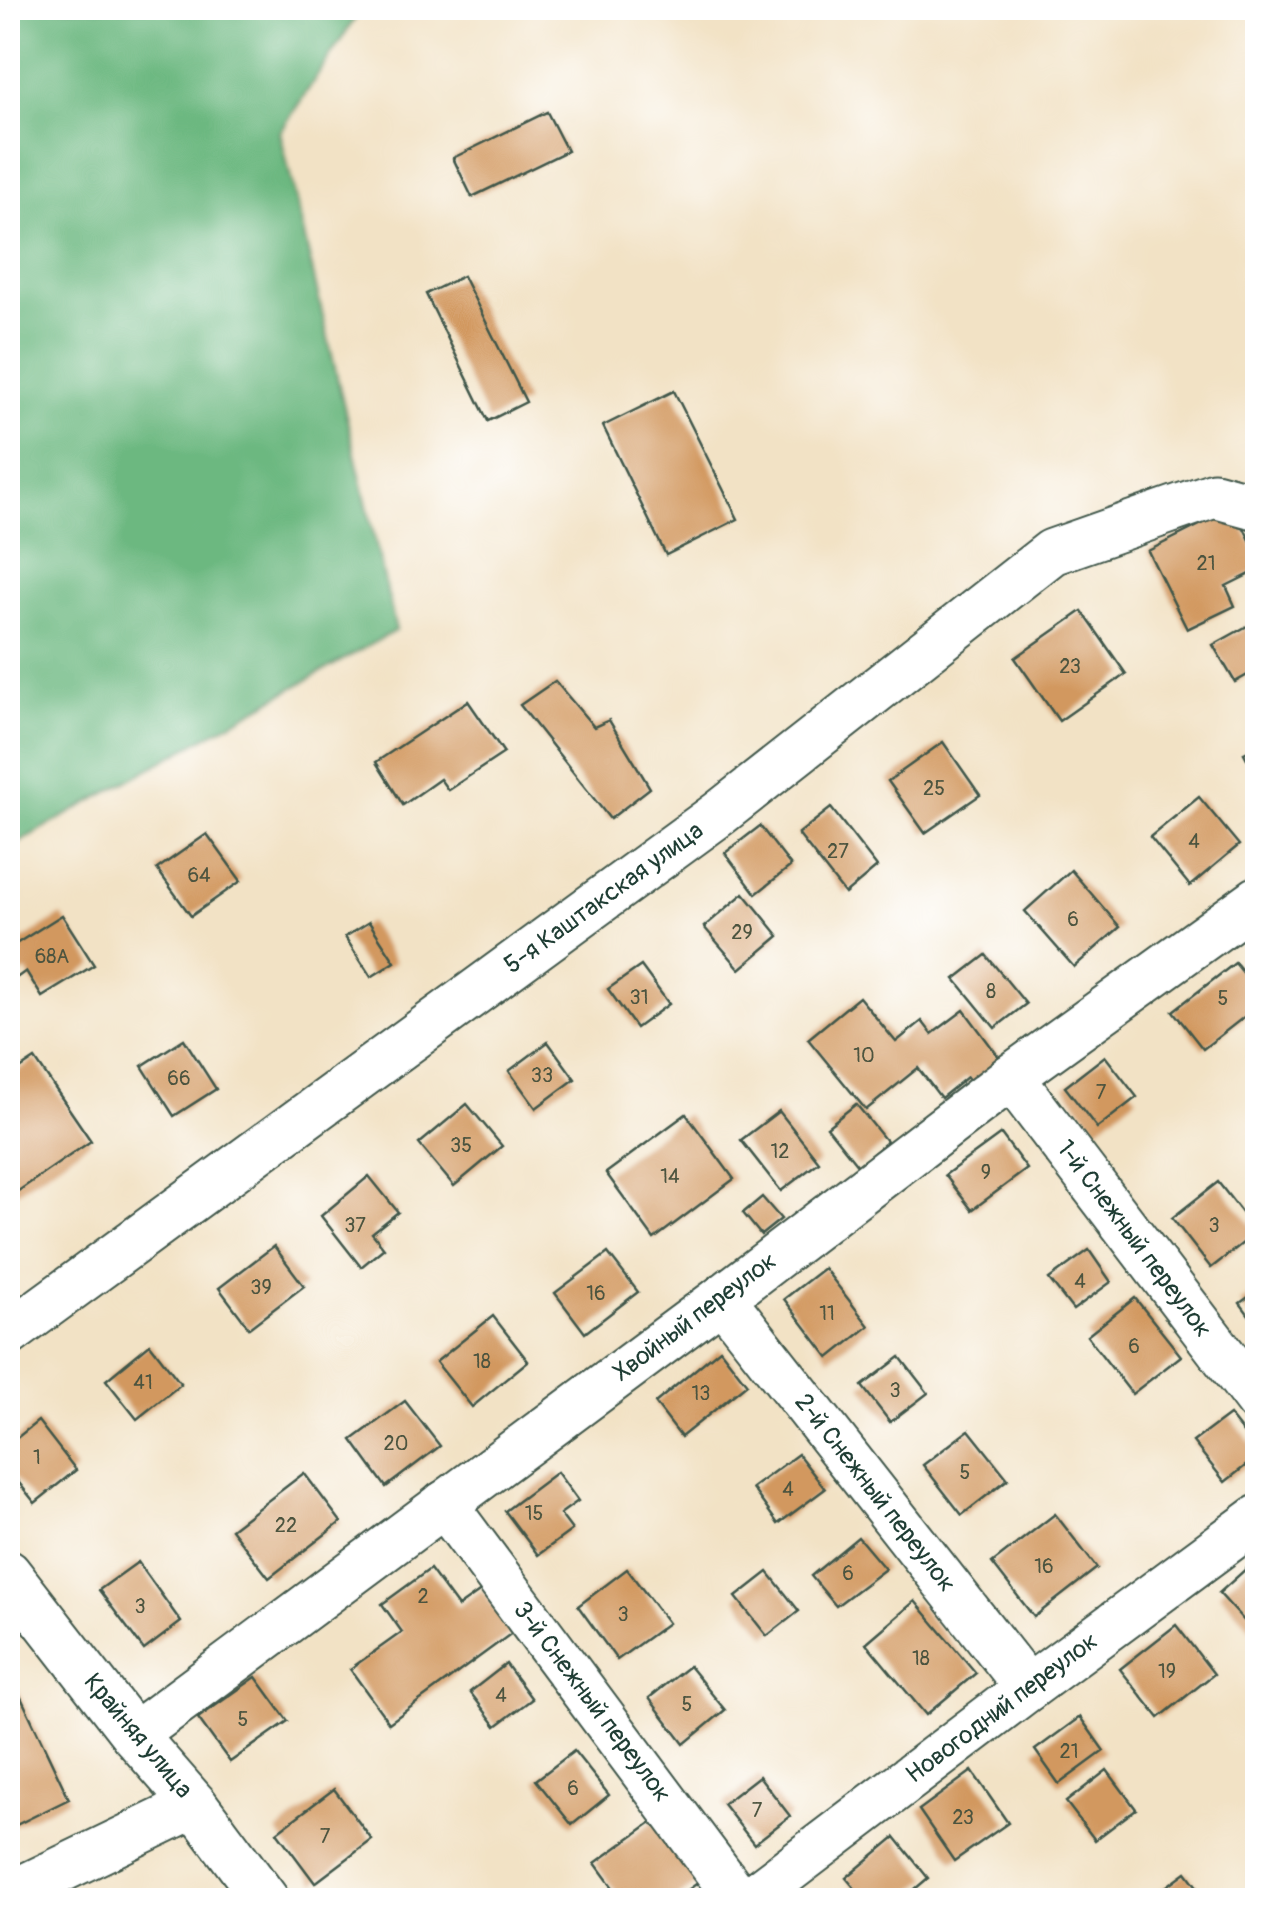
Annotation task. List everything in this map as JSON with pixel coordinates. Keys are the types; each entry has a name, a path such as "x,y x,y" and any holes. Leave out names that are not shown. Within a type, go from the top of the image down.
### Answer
{"street":[{"name":"5-я Каштакская улица","path":"8,1334 720,813 1052,552 1214,494 1258,507"},
{"name":"Хвойный переулок","path":"134,1735 722,1298 1011,1076 1258,898"},
{"name":"1-й Снежный переулок","path":"1011,1076 1258,1402"},
{"name":"2-й Снежный переулок","path":"722,1298 1028,1688"},
{"name":"3-й Снежный переулок","path":"444,1504 739,1900"},
{"name":"Новогодний переулок","path":"749,1900 1258,1518"},
{"name":"Крайняя улица","path":"8,1573 134,1735 195,1805 266,1900"},
{"path":"8,1895 195,1805"}],"green space":[{"path":"8,8 362,8 280,132 396,630 8,848"}],"building":[{"path":"547,112 567,151 472,197 453,158"},
{"path":"463,276 526,402 488,421 426,294"},
{"path":"674,391 738,519 666,555 603,426"},
{"path":"1234,508 1258,556 1258,570 1226,586 1235,606 1187,629 1148,551"},
{"path":"1082,611 1126,674 1059,721 1015,658"},
{"path":"1258,620 1258,669 1235,682 1213,645"},
{"path":"555,681 594,727 609,720 650,788 610,819 520,705"},
{"path":"468,701 504,753 448,790 440,779 403,805 376,762"},
{"path":"943,742 980,795 925,833 888,781"},
{"path":"1258,746 1258,779 1244,753"},
{"path":"1199,797 1239,845 1190,886 1150,837"},
{"path":"831,808 877,867 845,894 798,834"},
{"path":"760,826 791,866 756,894 725,853"},
{"path":"207,834 241,881 191,916 157,869"},
{"path":"1071,870 1120,927 1074,967 1025,911"},
{"path":"744,893 779,936 740,969 704,927"},
{"path":"62,915 94,965 42,997 26,971 8,984 8,942 11,947"},
{"path":"369,922 395,962 371,977 345,937"},
{"path":"986,955 1026,1004 995,1028 955,979"},
{"path":"1235,963 1258,991 1258,1006 1203,1049 1173,1011"},
{"path":"641,966 669,1004 636,1028 608,989"},
{"path":"859,997 896,1042 922,1021 932,1034 964,1010 1002,1061 972,1084 967,1077 941,1098 918,1068 866,1110 808,1039"},
{"path":"184,1039 216,1089 174,1116 142,1066"},
{"path":"548,1042 575,1079 536,1108 509,1071"},
{"path":"1105,1056 1137,1097 1097,1128 1065,1087"},
{"path":"35,1059 91,1141 8,1198 8,1077"},
{"path":"467,1104 502,1146 454,1186 419,1144"},
{"path":"856,1104 887,1142 858,1166 827,1127"},
{"path":"779,1111 819,1162 781,1191 741,1140"},
{"path":"686,1114 734,1179 654,1239 606,1173"},
{"path":"1001,1134 1027,1169 972,1210 945,1175"},
{"path":"369,1176 398,1212 372,1233 384,1248 361,1267 321,1216"},
{"path":"1218,1182 1257,1232 1211,1268 1172,1218"},
{"path":"762,1197 781,1219 761,1235 743,1213"},
{"path":"274,1246 304,1286 249,1328 219,1288"},
{"path":"1089,1250 1111,1282 1073,1310 1049,1279"},
{"path":"608,1253 638,1292 585,1333 555,1293"},
{"path":"824,1268 869,1326 829,1358 784,1299"},
{"path":"1258,1290 1258,1327 1240,1303"},
{"path":"1135,1298 1181,1356 1132,1394 1087,1336"},
{"path":"493,1316 528,1361 472,1407 436,1362"},
{"path":"150,1344 181,1384 137,1419 106,1380"},
{"path":"720,1349 747,1384 681,1437 655,1403"},
{"path":"900,1357 928,1393 890,1422 862,1386"},
{"path":"405,1401 440,1446 386,1487 352,1440"},
{"path":"1229,1415 1258,1456 1225,1482 1193,1442"},
{"path":"38,1421 76,1470 35,1503 8,1469 8,1445"},
{"path":"969,1430 1008,1479 962,1515 923,1465"},
{"path":"798,1454 825,1489 778,1524 752,1488"},
{"path":"557,1472 578,1501 560,1514 572,1530 538,1555 505,1511"},
{"path":"304,1473 341,1522 269,1578 231,1529"},
{"path":"1055,1514 1097,1568 1034,1617 992,1563"},
{"path":"858,1537 885,1569 836,1606 811,1576"},
{"path":"1258,1558 1258,1636 1219,1593"},
{"path":"138,1562 181,1622 144,1650 99,1590"},
{"path":"430,1569 458,1607 482,1590 512,1633 389,1723 350,1669 402,1632 382,1604"},
{"path":"627,1569 668,1623 617,1660 578,1606"},
{"path":"768,1572 799,1611 767,1636 736,1597"},
{"path":"915,1601 976,1673 926,1715 866,1643"},
{"path":"1176,1625 1214,1674 1159,1718 1120,1669"},
{"path":"506,1664 532,1699 496,1726 470,1692"},
{"path":"689,1666 725,1710 684,1744 649,1698"},
{"path":"8,1670 69,1799 8,1829"},
{"path":"256,1677 288,1721 230,1762 198,1718"},
{"path":"1080,1717 1104,1751 1059,1784 1035,1750"},
{"path":"574,1751 609,1795 572,1825 536,1780"},
{"path":"1107,1770 1136,1809 1095,1840 1066,1802"},
{"path":"972,1771 1008,1823 954,1861 919,1810"},
{"path":"759,1776 790,1816 754,1844 723,1804"},
{"path":"334,1789 372,1840 315,1883 277,1832"},
{"path":"655,1820 699,1882 674,1900 622,1900 595,1863"},
{"path":"895,1837 928,1878 902,1900 865,1900 846,1878"},
{"path":"1186,1872 1207,1900 1148,1900"}]}
